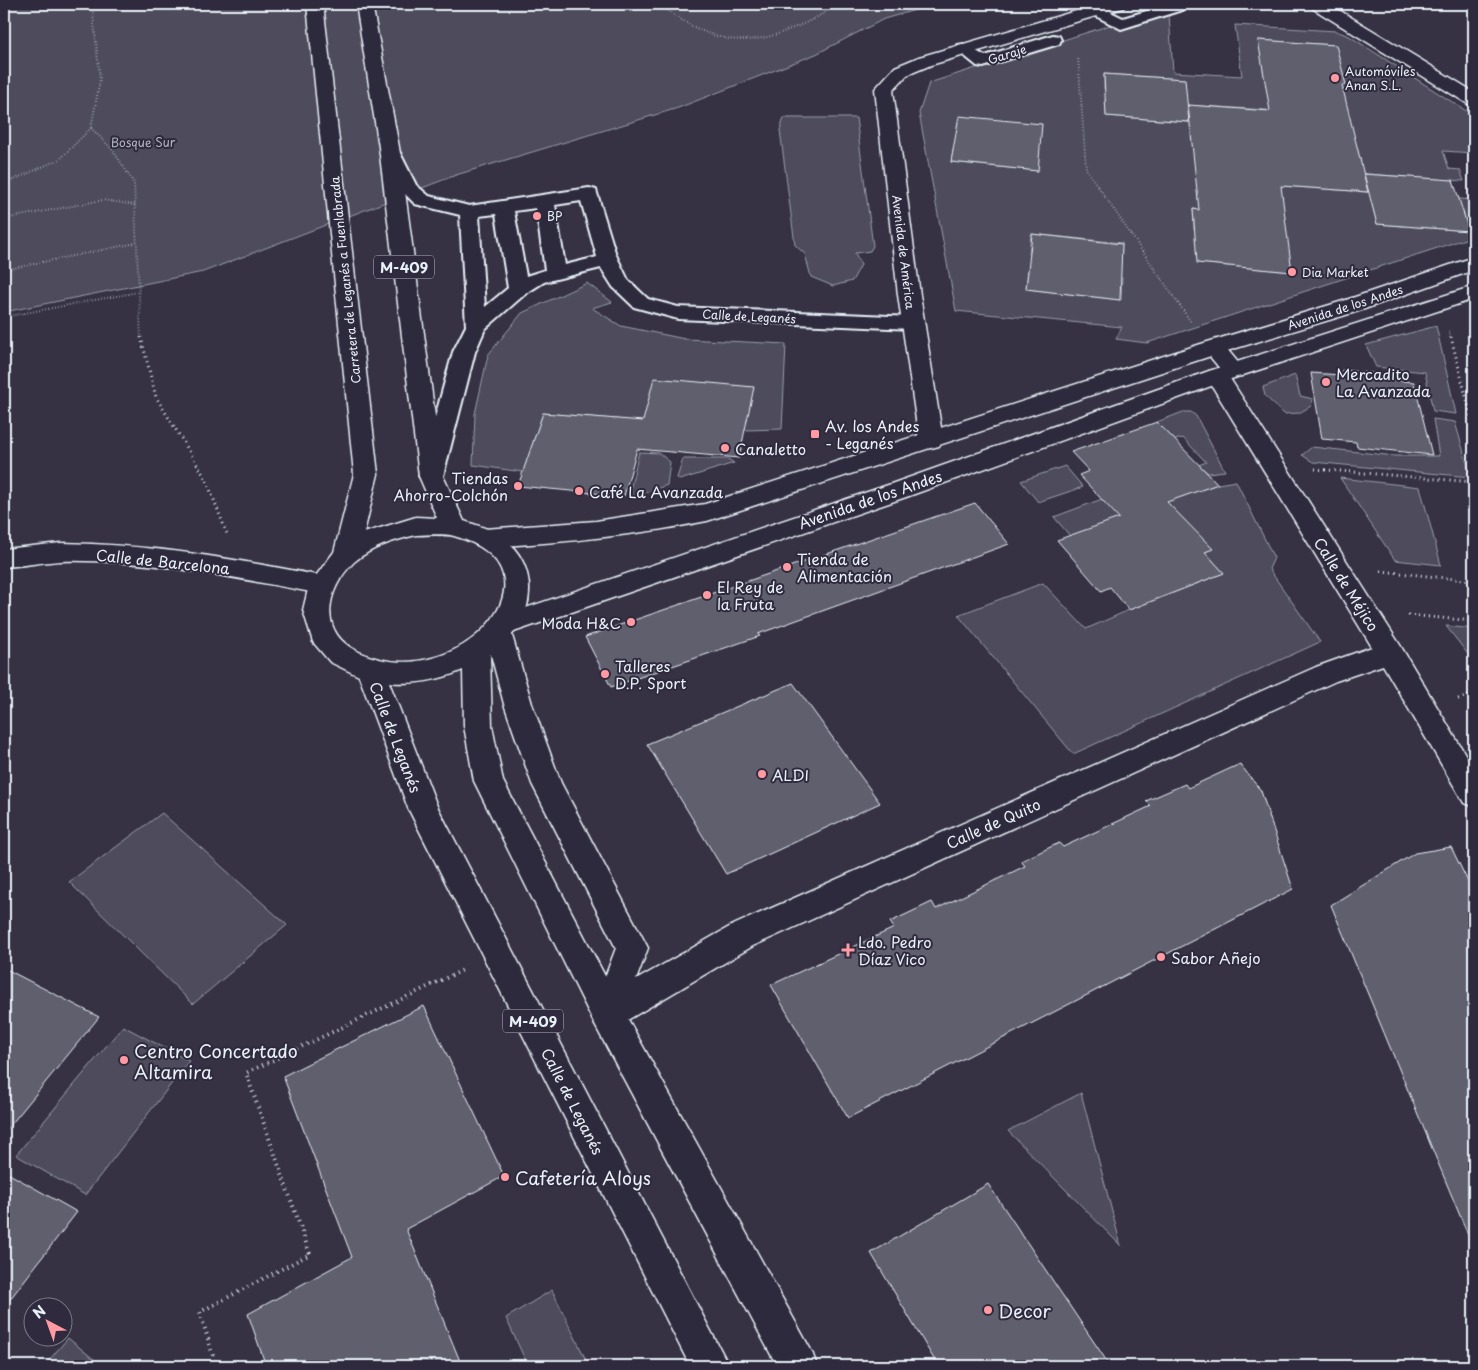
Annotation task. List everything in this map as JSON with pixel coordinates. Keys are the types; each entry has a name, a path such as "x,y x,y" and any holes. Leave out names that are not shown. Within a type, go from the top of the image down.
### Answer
{"main road":[{"name":"Carretera de Leganés a Fuenlabrada","path":"313,4 320,46 366,474 346,555"},
{"name":"M-409","path":"364,4 389,148 431,476 454,528"},
{"path":"964,49 1117,4"},
{"path":"1318,4 1474,100"},
{"name":"Avenida de América","path":"931,440 913,323 884,89 901,71 925,61 964,49"},
{"name":"Avenida de los Andes","path":"484,538 568,534 657,524 707,512 1351,306 1474,263"},
{"name":"Avenida de los Andes","path":"502,629 1226,374 1474,292"},
{"path":"1212,349 1226,374"},
{"name":"Calle de Méjico","path":"1226,374 1273,465 1390,652 1474,794"},
{"path":"416,526 454,528 484,538 505,554 516,576 516,600 502,629 476,652 446,666 420,671 394,672 370,669 340,655 322,635 316,610 322,584 346,555 378,536 416,526"},
{"name":"Calle de Barcelona","path":"4,558 59,552 122,554 241,569 322,584"},
{"path":"502,629 518,704 547,784 632,948 606,1014"},
{"path":"476,652 478,726 489,781 606,1014 798,1366"},
{"name":"Calle de Quito","path":"606,1014 742,936 1326,674 1390,652"},
{"name":"Calle de Leganés","path":"370,669 423,808 710,1366"}],"lane":[{"path":"1096,10 1121,24 1176,7"},
{"name":"Garaje","path":"964,49 983,62 1053,40"},
{"path":"389,148 408,188 422,200 469,212 545,200 556,274"},
{"name":"Calle de Leganés","path":"545,200 590,194 608,260 621,287 641,304 678,313 913,323"},
{"path":"504,207 518,290"},
{"path":"469,212 476,326"},
{"path":"431,476 464,352 476,326 518,290 537,278 608,260"}],"path":[{"path":"4,184 60,159 91,128 100,80 92,4"},
{"path":"659,4 680,21 702,32 721,40 749,42 774,37 796,28 828,12 837,4"},
{"path":"1075,16 1086,169 1212,349"},
{"path":"91,128 112,149 134,183 140,333 156,397 206,479 241,569"},
{"path":"4,219 103,200 135,205"},
{"path":"4,270 136,243"},
{"path":"4,318 138,292"},
{"path":"1441,303 1474,428"},
{"path":"1273,465 1474,482"},
{"path":"1336,566 1474,581"},
{"path":"1365,612 1474,621"},
{"path":"216,1366 200,1312 310,1254 246,1073 499,953"}],"green space":[{"name":"Bosque Sur","path":"4,4 936,4 884,19 816,54 678,108 456,175 203,272 4,312"},
{"path":"1176,4 1197,4 1169,15 1173,72 1242,76 1235,25 1336,31 1349,36 1474,116 1474,153 1443,151 1449,169 1460,170 1464,181 1354,173 1361,162 1356,144 1271,127 1267,110 1169,104 1184,79 1104,74 1104,89 1121,91 1105,99 1106,116 1200,123 1191,132 1193,150 1279,167 1282,186 1380,193 1372,204 1377,224 1469,231 1463,211 1447,198 1474,200 1474,236 1147,343 1116,339 1122,327 956,311 919,113 929,83","holes":["1258,40 1335,45 1346,85 1265,80 1262,64 1279,65","959,116 1038,171 951,162 954,144 964,145 956,133","1193,209 1284,218 1269,248 1289,250 1292,272 1198,263 1196,242 1215,232 1194,230","1031,234 1122,243 1121,264 1102,262 1101,276 1122,278 1121,300 1026,289 1028,268 1047,270 1049,257 1029,254"]},
{"path":"784,118 856,118 873,246 870,251 855,253 861,265 852,281 833,286 811,277 805,254 795,245 780,130"},
{"path":"587,283 612,302 592,308 621,326 685,339 786,344 782,429 745,430 543,413 523,472 473,465 475,414 488,355 522,313"},
{"path":"1436,326 1456,414 1433,411 1425,372 1376,367 1366,345"},
{"path":"1295,375 1300,396 1313,399 1311,406 1299,413 1284,414 1265,396 1263,387"},
{"path":"1183,412 1191,412 1196,416 1225,471 1208,473 1199,465 1206,462 1183,438 1175,440 1157,422"},
{"path":"1433,419 1455,422 1471,477 1313,462 1302,455 1312,447 1395,456 1439,456"},
{"path":"639,452 659,453 670,462 667,485 637,496 629,495"},
{"path":"683,459 728,459 734,463 680,480 677,478"},
{"path":"1065,466 1083,487 1038,502 1021,481"},
{"path":"1340,478 1420,487 1441,565 1395,560"},
{"path":"1236,481 1274,558 1269,569 1320,642 1073,754 958,615 1043,583 1086,629 1224,573 1205,552 1212,549 1159,504 1218,484"},
{"path":"1110,496 1148,537 1070,536 1054,517"},
{"path":"1446,626 1474,629 1474,662"},
{"path":"162,813 287,925 193,1004 69,882"},
{"path":"123,1026 189,1061 85,1195 16,1155"},
{"path":"1081,1093 1121,1246 1008,1131"},
{"path":"552,1290 589,1366 528,1366 506,1318"},
{"path":"72,1341 102,1366 44,1366 59,1348 72,1348"}],"building":[{"path":"1258,40 1336,45 1346,85 1342,85 1368,192 1281,186 1292,272 1197,263 1193,209 1199,210 1188,105 1270,111"},
{"path":"1104,74 1185,79 1189,122 1106,116"},
{"path":"959,116 1042,124 1038,171 951,162"},
{"path":"1364,174 1453,180 1469,231 1377,224"},
{"path":"1032,234 1122,244 1120,300 1026,289"},
{"path":"1342,370 1382,374 1383,379 1414,382 1432,455 1357,447 1356,442 1322,439 1311,373 1342,375"},
{"path":"654,378 754,387 739,458 637,449 624,496 518,486 543,413 643,421"},
{"path":"1157,422 1218,484 1167,502 1213,549 1205,552 1224,573 1129,610 1110,587 1101,591 1057,540 1119,518 1079,475 1089,471 1071,452"},
{"path":"975,503 1009,544 758,634 760,636 611,687 585,637"},
{"name":"ALDI","path":"793,683 880,803 726,874 647,744"},
{"path":"1240,764 1261,791 1293,889 848,1118 771,985 894,928 890,922 932,902 936,909 1025,866 1021,861 1059,843 1063,847 1151,806 1146,801 1185,784 1188,788"},
{"path":"1451,847 1474,894 1473,1247 1331,905 1415,853"},
{"path":"4,968 99,1017 4,1133"},
{"path":"424,1006 504,1176 406,1229 462,1366 266,1366 248,1314 352,1257 283,1076"},
{"path":"4,1171 77,1212 4,1307"},
{"name":"Decor","path":"988,1184 1110,1366 938,1366 871,1253"}],"place":[{"name":"Automóviles Anan S.L.","path":"1335,78"},
{"name":"BP","path":"537,216"},
{"name":"Dia Market","path":"1292,272"},
{"name":"Mercadito La Avanzada","path":"1326,382"},
{"name":"Av. los Andes - Leganés","path":"815,434"},
{"name":"Canaletto","path":"725,448"},
{"name":"Tiendas Ahorro-Colchón","path":"518,486"},
{"name":"Café La Avanzada","path":"579,491"},
{"name":"Tienda de Alimentación","path":"787,567"},
{"name":"El Rey de la Fruta","path":"707,595"},
{"name":"Moda H&C","path":"631,622"},
{"name":"Talleres D.P. Sport","path":"605,674"},
{"name":"ALDI","path":"762,774"},
{"name":"Ldo. Pedro Díaz Vico","path":"848,950"},
{"name":"Sabor Añejo","path":"1161,957"},
{"name":"Centro Concertado Altamira","path":"124,1060"},
{"name":"Cafetería Aloys","path":"505,1177"},
{"name":"Decor","path":"988,1310"}]}
